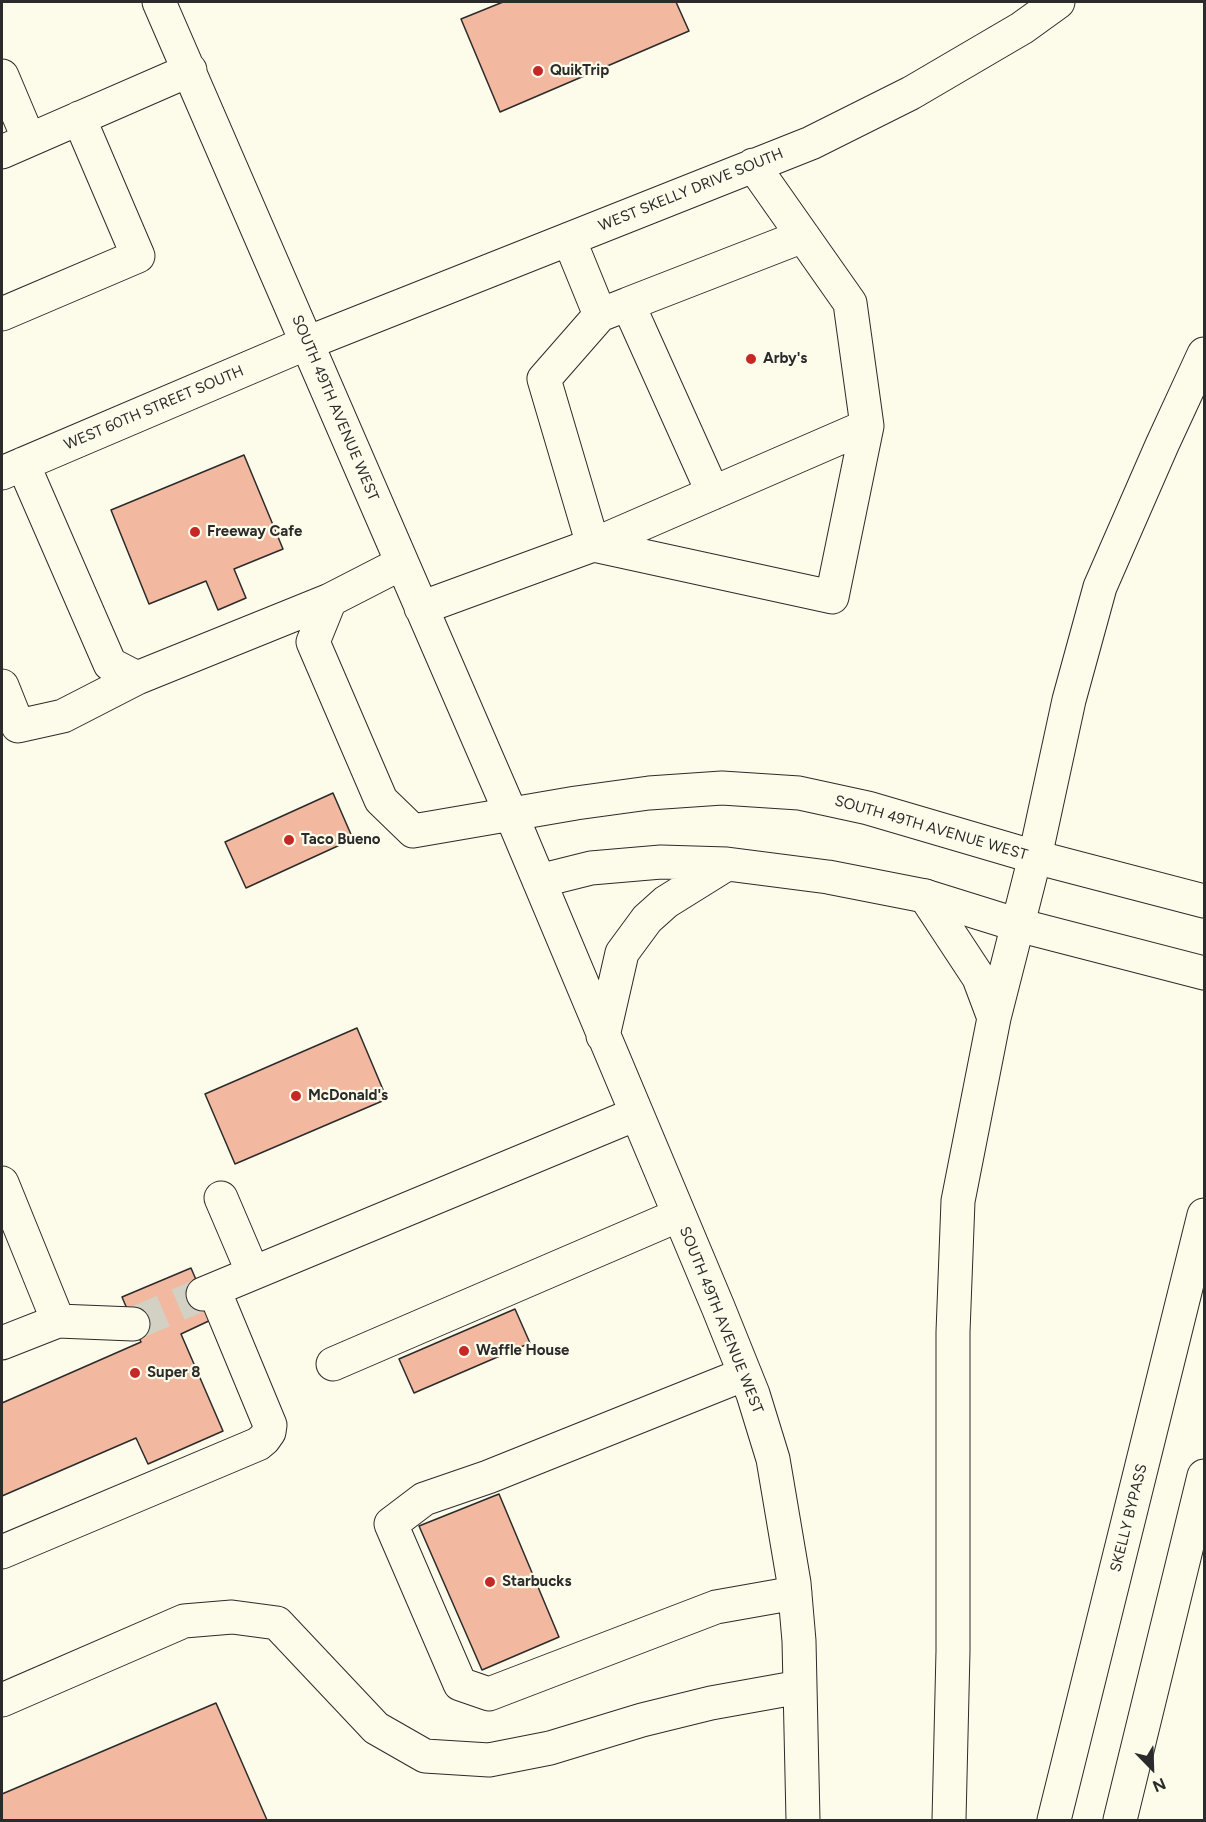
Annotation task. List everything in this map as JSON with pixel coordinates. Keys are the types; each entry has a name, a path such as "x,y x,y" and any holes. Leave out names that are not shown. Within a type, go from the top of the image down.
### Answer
{"main road":[{"name":"SOUTH 49TH AVENUE WEST","path":"159,2 511,814 746,1374 773,1459 795,1593 803,1821"},
{"name":"WEST SKELLY DRIVE SOUTH","path":"307,343 811,143 911,93 1022,28 1058,2"},
{"path":"2,76 15,146 190,70"},
{"path":"2,314 138,256 79,118"},
{"path":"593,545 832,597 867,426 850,303 753,165"},
{"path":"593,545 544,378 614,309 803,236"},
{"path":"569,238 614,309 713,493"},
{"name":"WEST 60TH STREET SOUTH","path":"12,468 307,343"},
{"path":"949,1821 953,1651 953,1332 958,1201 994,1018 1035,857 1069,700 1100,587 1204,354"},
{"path":"421,608 593,545 867,426"},
{"path":"12,468 110,664 137,678"},
{"path":"2,686 10,730 63,716 137,678 330,600 402,563"},
{"path":"330,600 313,642 381,800 413,831 511,814"},
{"name":"SOUTH 49TH AVENUE WEST","path":"511,814 649,793 712,789 799,793 868,808 1035,857 1204,901"},
{"path":"539,881 591,868 661,862 727,864 828,877 925,896 1018,925 1204,973"},
{"path":"603,1036 622,953 647,919 666,902 727,864"},
{"path":"925,896 979,978 994,1018"},
{"path":"2,1552 258,1444 269,1432 270,1425 208,1292 636,1114"},
{"path":"2,1183 58,1321"},
{"path":"221,1198 253,1274"},
{"path":"333,1364 679,1215"},
{"name":"SKELLY BYPASS","path":"1054,1821 1204,1215"},
{"path":"2,1343 58,1321 133,1324"},
{"path":"746,1374 488,1477 424,1499 391,1524 460,1684 489,1694 716,1607 795,1593"},
{"path":"1120,1821 1204,1476"},
{"path":"2,1700 133,1641 184,1621 232,1617 277,1623 376,1728 425,1756 489,1760 550,1748 711,1702 800,1686"}],"building":[{"name":"QuikTrip","path":"503,2 676,2 689,31 500,112 461,19"},
{"path":"244,455 283,549 234,569 246,598 218,610 206,581 149,604 111,510"},
{"name":"Taco Bueno","path":"333,793 353,839 246,888 225,842"},
{"name":"McDonald's","path":"357,1028 387,1099 235,1164 205,1094"},
{"name":"Super 8","path":"191,1268 213,1319 181,1334 223,1431 148,1464 136,1438 2,1496 2,1403 141,1342 122,1297"},
{"name":"Waffle House","path":"515,1309 530,1343 414,1393 399,1359"},
{"name":"Starbucks","path":"499,1494 559,1637 482,1670 419,1526"},
{"path":"216,1703 267,1820 2,1820 2,1794"}],"tunnel":[{"path":"133,1324 203,1294"}],"place":[{"name":"QuikTrip","path":"538,71"},
{"name":"Arby's","path":"751,359"},
{"name":"Freeway Cafe","path":"195,532"},
{"name":"Taco Bueno","path":"289,840"},
{"name":"McDonald's","path":"296,1096"},
{"name":"Waffle House","path":"464,1351"},
{"name":"Super 8","path":"135,1373"},
{"name":"Starbucks","path":"490,1582"}]}
